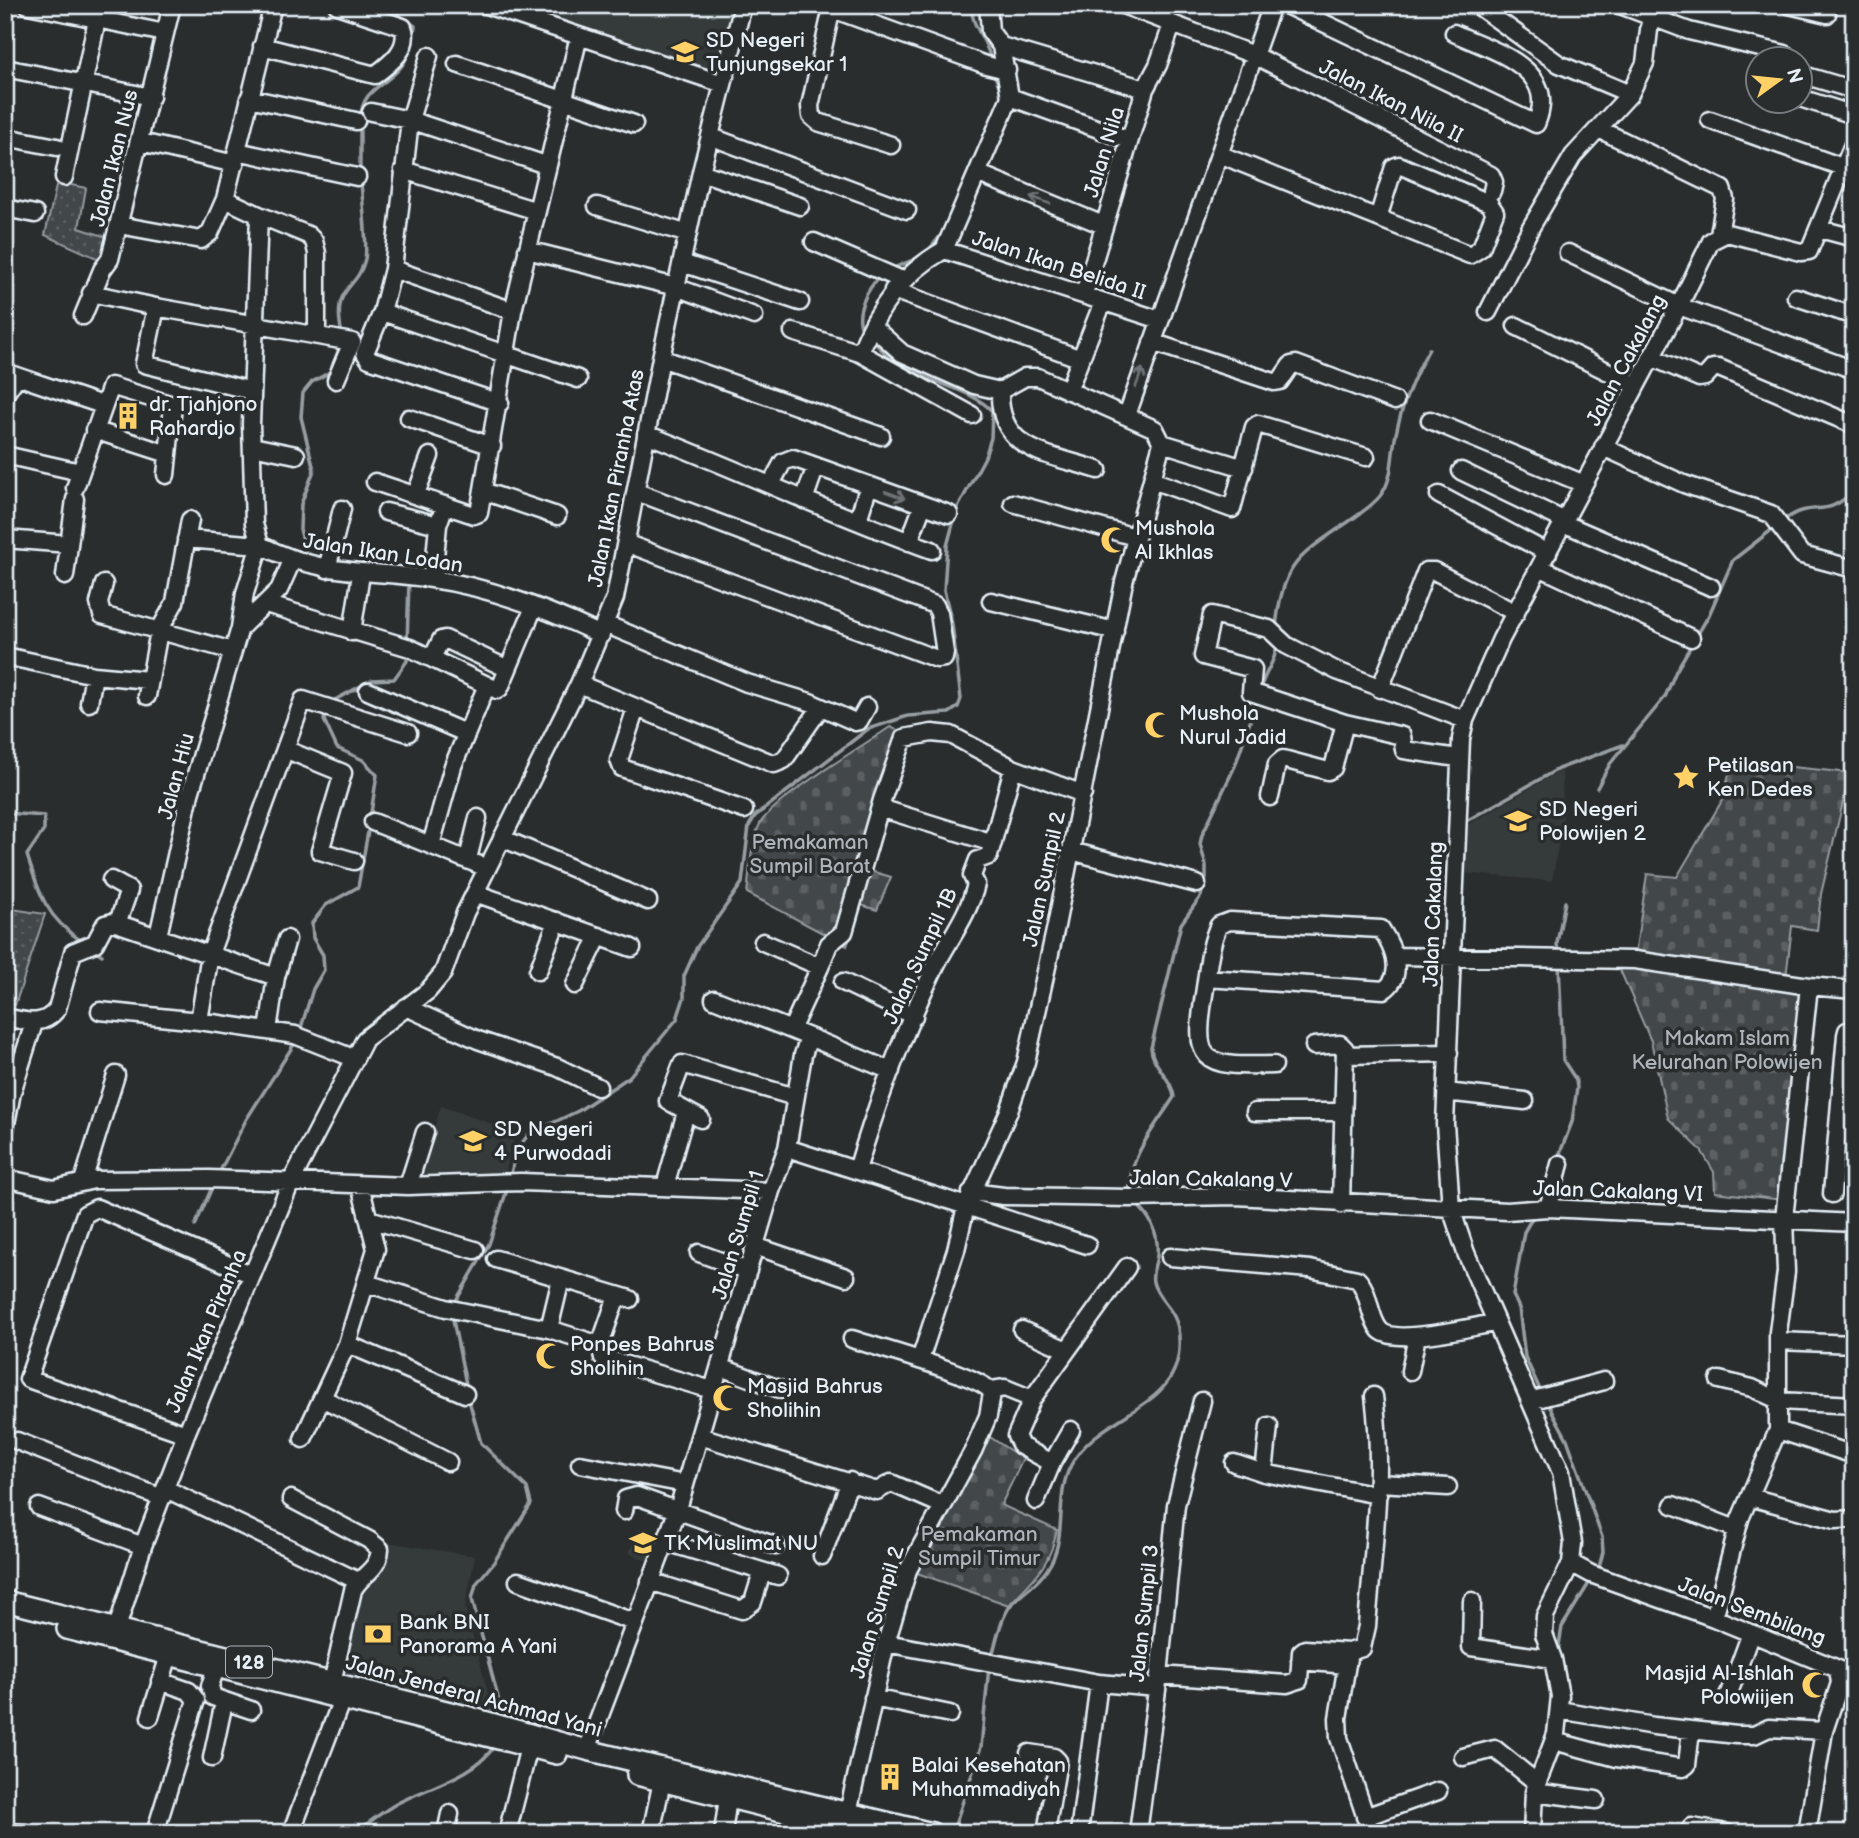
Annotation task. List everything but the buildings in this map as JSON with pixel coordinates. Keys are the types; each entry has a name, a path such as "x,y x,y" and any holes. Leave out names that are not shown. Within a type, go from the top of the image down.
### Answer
{"main road":[{"name":"Jalan Jenderal Achmad Yani","path":"5,1601 117,1628 337,1691 491,1730 662,1781 838,1823 895,1824 932,1833"},
{"name":"Jalan Jenderal Achmad Yani","path":"5,1613 216,1668 337,1691"},
{"name":"Jalan Jenderal Achmad Yani","path":"519,1740 587,1750 869,1833"},
{"name":"128","path":"838,1823 875,1833"},
{"name":"128","path":"895,1824 919,1833"}],"street":[{"path":"28,5 97,12 165,33"},
{"name":"Jalan Ikan Nus","path":"83,316 91,293 110,259 141,142 172,5"},
{"path":"119,225 201,240 210,233 225,199 273,5"},
{"path":"262,46 375,75 391,64 403,44 403,27 337,5"},
{"path":"486,5 723,84"},
{"name":"Jalan Ikan Piranha Atas","path":"353,1058 369,1032 428,991 443,973 475,893 579,684 615,598 628,544 646,434 676,287 701,172 712,137 743,5"},
{"path":"867,339 897,283 944,250 1010,97 1001,46 990,32 988,5"},
{"path":"1123,5 1256,56"},
{"path":"1127,415 1272,5"},
{"path":"1286,5 1536,124 1542,104 1538,88 1527,70 1454,33"},
{"path":"1477,5 1559,64 1630,94"},
{"path":"1620,5 1652,12 1760,46"},
{"path":"1790,5 1827,14"},
{"path":"891,145 818,122 811,116 810,106 828,7 1004,70"},
{"path":"64,177 97,12"},
{"path":"1488,312 1573,156 1609,134 1645,63 1652,12"},
{"name":"Jalan Nila","path":"1084,294 1145,89 1158,65 1172,25"},
{"path":"375,482 478,515 500,403 513,311 579,36"},
{"path":"1001,46 1145,89"},
{"path":"429,56 410,120 393,269 382,312 365,353 369,359 500,403"},
{"name":"Jalan Ikan Nila II","path":"1256,56 1491,175 1494,182 1492,191"},
{"path":"457,64 634,124"},
{"path":"5,68 151,97"},
{"path":"1814,78 1854,90"},
{"path":"1010,97 1129,140"},
{"path":"249,98 356,121"},
{"path":"1814,102 1854,115"},
{"path":"372,111 410,120 546,165"},
{"path":"1710,120 1844,168"},
{"path":"1609,134 1722,189 1725,198 1719,235 1728,234 1804,253 1810,250 1820,229 1854,142"},
{"path":"5,137 57,147"},
{"path":"712,137 907,210"},
{"path":"141,142 357,177"},
{"path":"1220,154 1378,218 1471,255 1481,248 1495,212 1489,203 1399,165 1394,167 1378,218"},
{"path":"403,170 537,211"},
{"path":"701,172 800,206"},
{"path":"976,173 1103,225"},
{"path":"225,199 308,235 314,241 317,253 317,334"},
{"path":"597,206 688,234"},
{"path":"5,208 35,214"},
{"path":"186,539 260,545 254,524 252,446 259,215"},
{"path":"1820,229 1854,238"},
{"name":"Jalan Cakalang","path":"1532,1833 1537,1790 1559,1742 1562,1711 1553,1659 1544,1634 1545,1616 1571,1563 1573,1543 1561,1472 1540,1399 1496,1323 1451,1208 1446,1092 1458,758 1465,720 1516,613 1711,241 1719,235"},
{"path":"814,242 879,270 897,283 1081,359"},
{"path":"527,250 676,287 754,316"},
{"name":"Jalan Ikan Belida II","path":"944,250 1160,320"},
{"path":"1568,253 1679,306 1854,370"},
{"path":"682,263 800,302"},
{"path":"393,269 513,311"},
{"path":"91,293 344,340 352,344 336,380"},
{"path":"1796,297 1854,316"},
{"path":"1068,391 1103,302"},
{"path":"156,307 144,364 252,391"},
{"path":"382,312 578,379"},
{"path":"1516,326 1635,385"},
{"path":"793,332 867,339 974,385 1000,391"},
{"path":"867,339 972,415"},
{"path":"1152,342 1274,382 1280,381 1291,365 1296,364 1395,401"},
{"path":"1651,357 1702,378 1715,368 1854,425"},
{"path":"661,358 881,436"},
{"path":"5,394 11,375 102,405"},
{"path":"1000,391 1025,377 1038,377 1155,429 1162,443 1244,468"},
{"path":"65,576 77,487 102,405 111,386 172,403 166,475"},
{"path":"1000,391 1000,407 1014,439 1025,446 1098,470"},
{"path":"410,418 492,446"},
{"path":"1430,420 1584,484"},
{"path":"1152,480 1232,509 1254,427 1259,424 1366,457"},
{"path":"94,430 168,454"},
{"path":"646,434 771,485 779,491 932,550"},
{"name":"Jalan Sumpil 2","path":"920,1360 957,1250 969,1199 1009,1111 1026,1062 1135,537 1162,443"},
{"path":"252,446 296,455"},
{"path":"1603,447 1684,484 1771,514 1805,557 1854,569"},
{"path":"5,455 77,487"},
{"path":"416,494 430,456"},
{"path":"771,485 777,470 789,458 948,514"},
{"path":"804,500 817,467"},
{"path":"1461,471 1564,522 1711,587"},
{"path":"858,520 869,485"},
{"path":"483,491 557,516"},
{"path":"628,544 937,659 943,658 945,653 939,613 935,605 637,492"},
{"path":"1439,495 1544,560 1691,638"},
{"path":"1013,503 1135,537"},
{"path":"433,579 438,525 445,505"},
{"path":"909,542 923,505"},
{"path":"328,566 342,509"},
{"path":"386,512 438,525"},
{"path":"5,656 147,688 159,631 175,602 190,520"},
{"path":"5,539 69,544"},
{"name":"Jalan Ikan Lodan","path":"260,545 292,561 361,574 433,579 534,607 747,683 821,706 855,722 859,721 867,707"},
{"name":"Jalan Hiu","path":"158,936 190,794 240,628 245,593 260,545"},
{"path":"240,628 279,590 292,561"},
{"path":"1380,690 1426,571 1434,571 1516,613"},
{"path":"352,632 361,574"},
{"path":"104,584 99,603 101,614 233,651"},
{"path":"991,601 1115,631"},
{"path":"266,604 407,647 486,685 500,688 534,607"},
{"path":"1458,758 1404,750 1403,737 1345,723 1249,690 1255,674 1253,669 1203,656 1212,615 1269,629 1277,638 1380,690 1465,720"},
{"path":"432,658 441,640 445,639 509,669"},
{"path":"89,703 94,675"},
{"path":"579,684 780,764 821,706"},
{"path":"431,845 465,733 486,685"},
{"path":"368,691 465,733"},
{"path":"199,1021 210,954 287,750 303,700 408,733"},
{"path":"636,708 619,760 622,768 744,810"},
{"path":"1270,797 1277,765 1283,759 1328,771 1333,768 1345,723"},
{"path":"792,1028 829,944 844,932 880,808 904,738 938,733 951,736 1013,768 1083,794"},
{"path":"287,750 342,771 343,776 320,851 354,861"},
{"name":"Jalan Sumpil 1B","path":"857,1170 891,1071 914,1016 937,963 972,902 976,884 972,876 976,862 988,858 1013,768"},
{"path":"880,808 993,842"},
{"path":"468,859 478,818"},
{"path":"373,822 487,868"},
{"path":"502,838 648,901"},
{"path":"1071,851 1197,884"},
{"path":"111,880 129,890 118,922"},
{"path":"475,893 632,948"},
{"path":"537,971 557,921"},
{"path":"1207,978 1384,990 1395,977 1395,956 1381,929 1230,921 1223,922 1217,929 1207,978 1198,1038 1207,1055 1226,1066 1274,1065"},
{"path":"5,1017 34,1023 46,1020 57,1009 71,954 84,947 105,924 118,922 276,977"},
{"path":"575,985 599,936"},
{"path":"268,1030 276,977 287,939"},
{"path":"764,942 820,967"},
{"path":"1395,956 1635,960 1809,986 1854,990"},
{"path":"843,982 914,1016"},
{"path":"1714,1618 1737,1529 1778,1430 1778,1341 1786,1272 1784,1219 1809,986"},
{"path":"714,999 792,1028 854,1064 891,1071"},
{"path":"406,1007 478,1040 556,1067 598,1087"},
{"path":"100,1011 268,1030 299,1036 353,1058"},
{"path":"5,1129 9,1091 34,1023"},
{"path":"1832,1194 1848,1096 1846,1035 1848,1030 1854,1029"},
{"name":"Jalan Sumpil 1","path":"587,1750 678,1509 771,1191 787,1148 794,1097 808,1039"},
{"path":"1314,1046 1341,1045 1345,1055 1341,1204"},
{"path":"1345,1055 1449,1053"},
{"name":"Jalan Ikan Piranha","path":"117,1628 143,1546 186,1434 292,1182 353,1058"},
{"path":"701,1119 668,1101 682,1065 794,1097"},
{"path":"81,1181 116,1075"},
{"path":"1446,1092 1525,1101"},
{"path":"665,1186 686,1112"},
{"path":"1255,1112 1342,1112"},
{"path":"408,1186 425,1132"},
{"path":"787,1148 857,1170 969,1199 1087,1245"},
{"path":"1542,1208 1560,1164"},
{"path":"5,1178 54,1188 81,1181 209,1179 408,1186 521,1182 771,1191"},
{"path":"5,1185 26,1184"},
{"path":"303,1438 347,1344 376,1248 360,1185"},
{"name":"Jalan Cakalang V","path":"969,1199 1004,1196 1236,1196 1341,1204 1451,1208"},
{"path":"186,1434 47,1387 27,1377 85,1214 97,1208 252,1275"},
{"name":"Jalan Cakalang VI","path":"1451,1208 1507,1211 1542,1208 1854,1223"},
{"path":"369,1219 475,1250"},
{"path":"755,1246 846,1277"},
{"path":"699,1253 748,1271"},
{"path":"1170,1257 1310,1269 1357,1279 1381,1332 1389,1336 1417,1336 1496,1323"},
{"path":"496,1259 623,1297 600,1345 603,1358 712,1390"},
{"path":"1052,1463 1016,1440 1032,1399 1127,1267"},
{"path":"549,1329 561,1279"},
{"path":"366,1283 446,1308 467,1310 549,1329 600,1345"},
{"path":"1023,1330 1067,1349"},
{"path":"1410,1371 1417,1336"},
{"path":"852,1339 920,1360 992,1394 1005,1388 1032,1399"},
{"path":"1778,1341 1854,1344"},
{"path":"347,1344 466,1394"},
{"path":"720,1367 782,1390"},
{"path":"1719,1380 1752,1388 1780,1401 1854,1405"},
{"path":"1540,1399 1604,1381"},
{"name":"Jalan Sumpil 2","path":"838,1823 908,1570 973,1451 992,1394"},
{"path":"1374,1395 1380,1437 1379,1489 1367,1626 1362,1648 1348,1658 1338,1718 1339,1738 1368,1825 1438,1791"},
{"path":"322,1398 447,1462"},
{"name":"Jalan Sumpil 3","path":"1138,1833 1158,1682 1176,1505 1202,1401"},
{"path":"1264,1473 1269,1426"},
{"path":"1036,1501 1052,1463 1071,1430"},
{"path":"1778,1430 1854,1455"},
{"path":"700,1436 878,1491 891,1483 942,1505"},
{"path":"18,1441 164,1494 358,1581"},
{"path":"1234,1463 1264,1473 1379,1489 1448,1487"},
{"path":"580,1464 685,1484"},
{"path":"822,1556 850,1481"},
{"path":"624,1511 626,1499 631,1496 678,1509 776,1546"},
{"path":"1750,1497 1835,1520 1854,1519"},
{"path":"291,1499 378,1546 380,1555 376,1567 358,1581 348,1605 337,1691 291,1833"},
{"path":"1673,1505 1737,1529"},
{"path":"39,1507 143,1546"},
{"path":"666,1542 778,1576"},
{"name":"Jalan Sembilang","path":"1571,1563 1594,1575 1714,1618 1838,1669 1840,1683 1824,1731 1807,1833"},
{"path":"650,1581 742,1610 752,1602 762,1573"},
{"path":"518,1581 567,1605 634,1622"},
{"path":"1472,1601 1471,1647 1553,1659"},
{"path":"1728,1696 1751,1633"},
{"path":"886,1643 1099,1683 1287,1685 1299,1680 1301,1652 1308,1648 1348,1658"},
{"path":"150,1717 169,1655"},
{"path":"1838,1669 1854,1663"},
{"path":"216,1668 210,1693 224,1702 251,1710"},
{"path":"155,1833 196,1700 189,1691 160,1681"},
{"path":"1079,1833 1099,1683"},
{"path":"873,1698 950,1714"},
{"path":"212,1758 224,1702"},
{"path":"1562,1711 1691,1730 1754,1735 1769,1728 1824,1731"},
{"path":"1559,1742 1617,1758 1683,1768 1687,1765 1691,1730"},
{"path":"507,1833 519,1740"},
{"path":"1463,1757 1495,1749 1537,1790 1596,1800"},
{"path":"1029,1754 1054,1757 1058,1762 1046,1833"},
{"path":"651,1833 662,1781"},
{"path":"723,1833 728,1797"},
{"path":"446,1833 450,1814"},
{"path":"1688,1833 1692,1827 1727,1833"},
{"path":"5,1832 26,1833"}],"shaded area":[{"name":"SD Negeri Tunjungsekar 1","path":"508,5 734,5 718,75"},
{"name":"SD Negeri Polowijen 2","path":"1562,770 1563,816 1552,881 1462,873 1465,826"},
{"name":"SD Negeri 4 Purwodadi","path":"441,1106 518,1133 510,1148 505,1177 421,1174"},
{"name":"TK Muslimat NU","path":"639,1529 655,1532 647,1561 629,1553"},
{"path":"386,1542 475,1556 465,1608 493,1711 331,1675 358,1592 374,1578"}],"green space":[{"path":"57,182 86,188 79,228 110,238 101,260 45,235"},
{"name":"Pemakaman Sumpil Barat","path":"890,727 907,734 864,869 891,877 877,910 861,905 847,946 747,893 752,849 760,824 768,813 820,773"},
{"path":"1732,761 1850,773 1821,894 1817,930 1792,926 1786,978 1635,955 1647,874 1677,877 1723,799"},
{"path":"5,908 45,914 15,1005 5,1003"},
{"name":"Makam Islam Kelurahan Polowijen","path":"1617,963 1805,991 1783,1200 1715,1192 1714,1172 1701,1150 1668,1118 1651,1041"},
{"name":"Pemakaman Sumpil Timur","path":"987,1435 1023,1459 1001,1505 1057,1530 1045,1563 1009,1605 914,1572"}],"waterway":[{"path":"360,118 369,95 400,68 412,45 415,26 399,15 392,5"},
{"path":"971,5 974,20 991,61"},
{"path":"993,72 1003,94"},
{"path":"360,126 360,174"},
{"path":"342,334 342,297 361,270 366,253 361,182"},
{"path":"928,251 945,230"},
{"path":"891,269 922,256"},
{"path":"865,333 861,326 860,311 871,287 881,275"},
{"path":"510,1177 517,1149 529,1134 578,1111 629,1077 677,1019 684,998 684,976 697,947 742,883 749,826 755,816 868,729 908,716 949,713 958,707 961,699 952,624 944,590 947,546 957,509 985,457 991,438 992,411 969,395 902,365 870,338"},
{"path":"307,557 300,529 301,504 314,470 301,417 303,393 312,382 330,372 341,344"},
{"path":"1276,628 1283,588 1297,562 1319,542 1370,506 1385,489 1402,412 1429,349"},
{"path":"1783,521 1803,511 1835,505 1854,490"},
{"path":"1597,788 1610,764 1665,697 1676,671 1709,615 1733,560 1774,528"},
{"path":"407,643 409,581"},
{"path":"1260,690 1277,643"},
{"path":"329,703 372,680 394,679 407,661 407,651"},
{"path":"1131,1195 1132,1170 1137,1157 1174,1097 1151,1048 1181,924 1201,896 1206,878 1200,844 1202,835 1235,766 1257,701"},
{"path":"325,713 324,720 337,748 363,760 377,775 370,819"},
{"path":"1468,820 1558,769 1623,745"},
{"path":"5,813 44,816 44,830 27,855 40,894 53,915 83,942"},
{"path":"300,1031 313,989 324,970 323,955 313,938 312,923 326,905 358,887 369,826"},
{"path":"1558,955 1557,943 1565,902"},
{"path":"93,949 102,955"},
{"path":"1558,1158 1572,1122 1577,1088 1576,1080 1563,1060 1559,963"},
{"path":"219,1173 246,1120 296,1041"},
{"path":"195,1226 214,1183"},
{"path":"454,1304 489,1244 508,1187"},
{"path":"991,1660 1007,1611 1043,1575 1056,1551 1063,1489 1071,1465 1085,1446 1103,1431 1158,1393 1171,1376 1178,1355 1176,1321 1153,1282 1157,1256 1155,1234 1150,1221 1136,1204"},
{"path":"1535,1213 1524,1232 1513,1295 1519,1308 1525,1357 1541,1392"},
{"path":"452,1315 467,1389"},
{"path":"468,1397 481,1443 527,1488 531,1504 494,1562 476,1584 472,1599 500,1705 500,1720"},
{"path":"1547,1402 1567,1439 1602,1537 1603,1552 1598,1571"},
{"path":"1558,1651 1562,1627 1591,1580"},
{"path":"955,1825 981,1747 989,1667"},
{"path":"355,1833 396,1804 464,1773 487,1756 495,1745"}],"place":[{"name":"SD Negeri Tunjungsekar 1","path":"685,52"},
{"name":"dr. Tjahjono Rahardjo","path":"128,416"},
{"name":"Mushola Al Ikhlas","path":"1114,540"},
{"name":"Mushola Nurul Jadid","path":"1158,725"},
{"name":"Petilasan Ken Dedes","path":"1686,777"},
{"name":"SD Negeri Polowijen 2","path":"1518,821"},
{"name":"SD Negeri 4 Purwodadi","path":"473,1141"},
{"name":"Ponpes Bahrus Sholihin","path":"549,1356"},
{"name":"Masjid Bahrus Sholihin","path":"726,1398"},
{"name":"TK Muslimat NU","path":"643,1543"},
{"name":"Bank BNI Panorama A Yani","path":"378,1634"},
{"name":"Masjid Al-Ishlah Polowiijen","path":"1815,1685"},
{"name":"Balai Kesehatan Muhammadiyah","path":"890,1777"}]}
